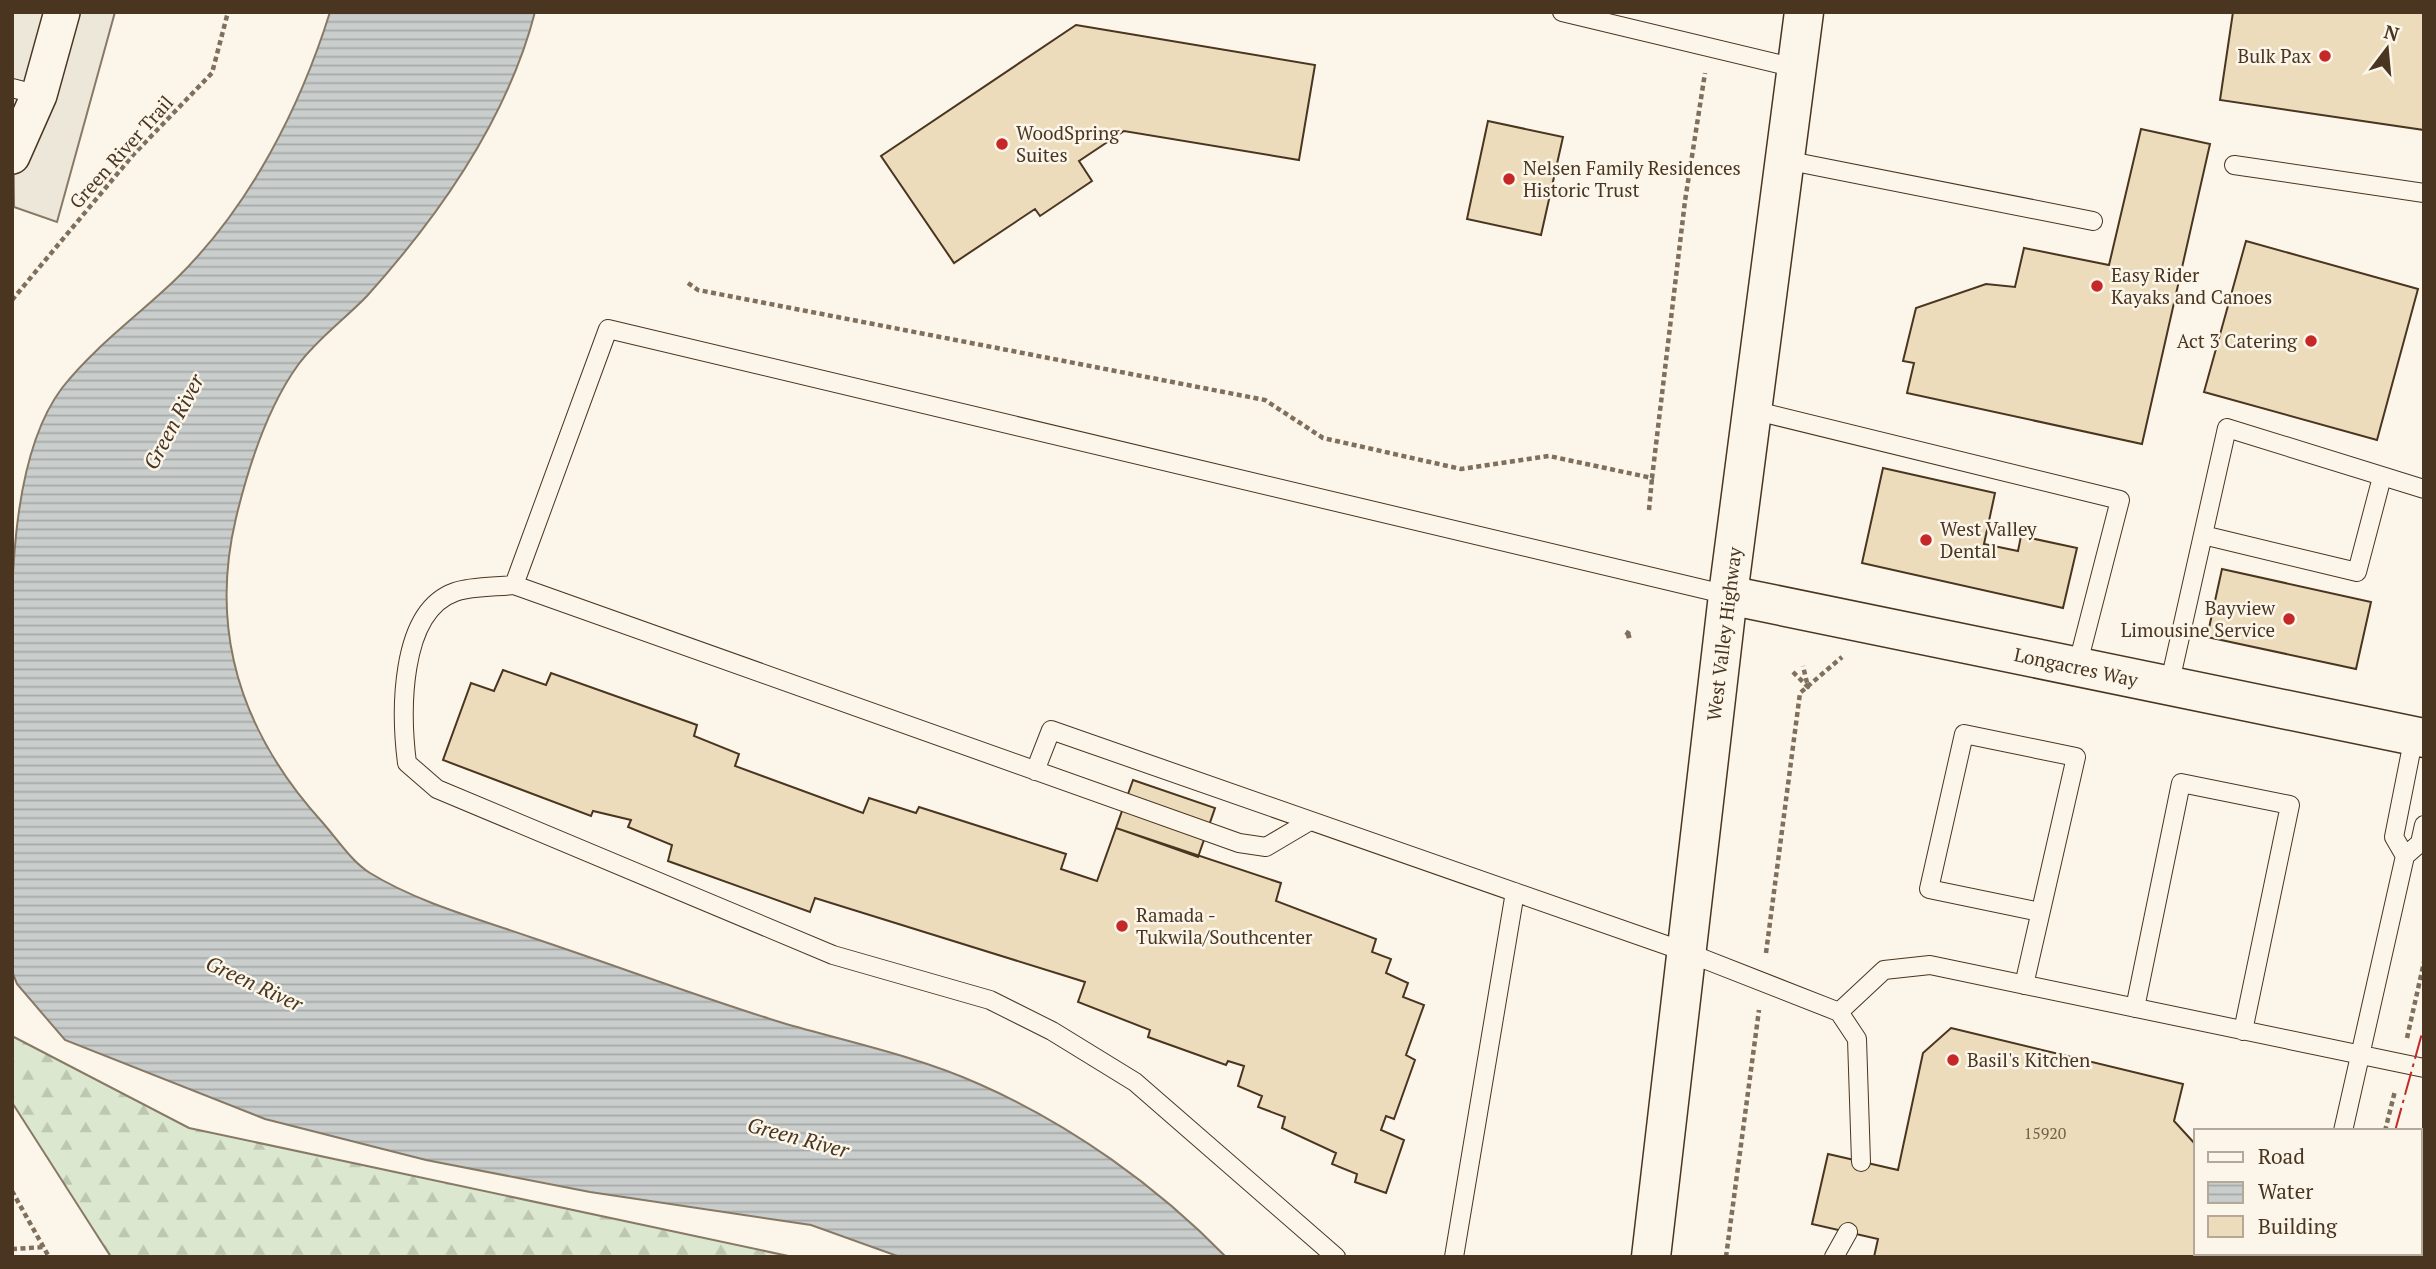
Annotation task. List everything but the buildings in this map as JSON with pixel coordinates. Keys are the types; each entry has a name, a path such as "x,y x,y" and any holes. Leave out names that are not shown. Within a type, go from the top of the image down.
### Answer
{"main road":[{"name":"West Valley Highway","path":"1651,1257 1728,595 1804,12"},
{"name":"Longacres Way","path":"1728,595 2419,737"}],"street":[{"path":"12,156 25,92 62,12"}],"lane":[{"path":"1562,12 1582,14 1796,68"},
{"path":"1785,160 2093,221"},
{"path":"2234,165 2424,193"},
{"path":"514,585 608,329 1728,595"},
{"path":"1752,410 2120,500 2077,667"},
{"path":"2168,686 2227,428 2424,489"},
{"path":"2203,535 2357,572 2382,477"},
{"path":"1310,821 1266,847 1238,843 514,585 454,592 429,611 416,638 405,678 402,720 407,763 437,789 833,955 990,1000 1052,1031 1135,1082 1336,1257"},
{"path":"1035,771 1051,730 1686,952 1839,1012 1857,1039 1861,1162"},
{"path":"2024,985 2076,757 1964,734 1929,889 2040,912"},
{"path":"2404,856 2393,837 2419,737"},
{"path":"2135,1008 2182,783 2290,805 2243,1031"},
{"path":"2343,1129 2404,856 2420,843 2424,825"},
{"path":"1454,1257 1515,892"},
{"path":"1839,1012 1884,970 1930,965 2424,1068"},
{"path":"1834,1257 1847,1232"}],"path":[{"name":"Green River Trail","path":"12,300 133,155 212,73 228,12"},
{"path":"1649,510 1685,201 1710,48"},
{"path":"688,283 698,290 1265,400 1323,438 1461,469 1549,456 1652,478"},
{"path":"1793,672 1808,687 1803,666"},
{"path":"12,1191 50,1257"},
{"path":"12,1249 44,1247"}],"green space":[{"path":"12,1036 189,1128 793,1257 111,1257 13,1104"}],"shaded area":[{"path":"12,12 115,12 57,222 14,207"}],"water":[{"name":"Green River","path":"330,12 535,12 507,89 468,163 445,199 394,265 298,365 268,419 246,479 228,561 230,643 239,682 253,719 295,790 357,863 389,884 429,902 752,1013 931,1065 1013,1100 1111,1159 1171,1206 1226,1257 900,1257 811,1225 590,1192 426,1160 265,1119 65,1040 17,984 12,971 12,605 19,508 28,463 42,422 62,388 103,344 177,278 203,250 250,188 304,84"}],"power":[{"path":"2396,1129 2424,1026"}],"place":[{"name":"Bulk Pax","path":"2325,56"},
{"name":"WoodSpring Suites","path":"1002,144"},
{"name":"Nelsen Family Residences Historic Trust","path":"1509,179"},
{"name":"Easy Rider Kayaks and Canoes","path":"2097,286"},
{"name":"Act 3 Catering","path":"2311,341"},
{"name":"West Valley Dental","path":"1926,540"},
{"name":"Bayview Limousine Service","path":"2289,619"},
{"name":"Ramada - Tukwila/Southcenter","path":"1122,926"},
{"name":"Basil's Kitchen","path":"1953,1060"}]}
